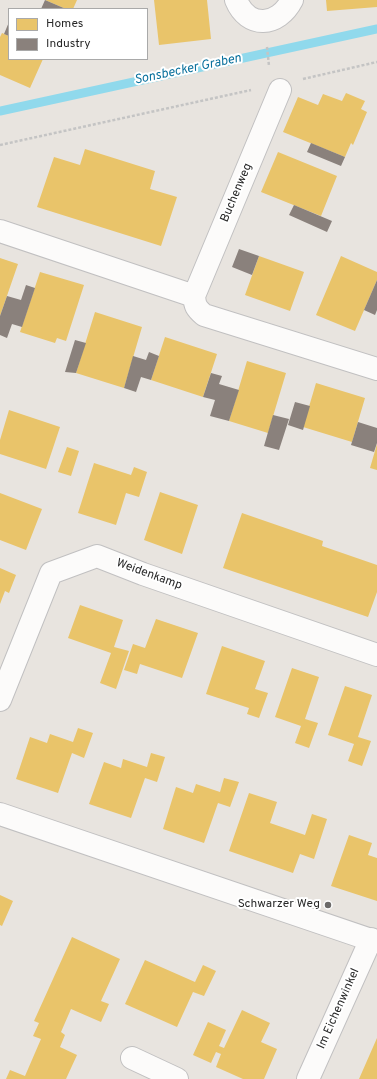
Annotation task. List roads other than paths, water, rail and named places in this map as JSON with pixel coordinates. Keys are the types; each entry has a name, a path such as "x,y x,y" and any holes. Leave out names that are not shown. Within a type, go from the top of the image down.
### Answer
{"street":[{"path":"236,0 238,6 248,16 260,21 277,18 286,10 292,0"},
{"name":"Buchenweg","path":"194,296 282,81"},
{"path":"0,231 194,296 194,303 197,309 204,315 377,369"},
{"name":"Weidenkamp","path":"0,700 51,573 97,556 143,574 377,655"},
{"path":"0,814 374,941"},
{"name":"Im Eichenwinkel","path":"308,1079 374,941"},
{"path":"132,1058 177,1079"}],"waterway":[{"name":"Sonsbecker Graben","path":"0,111 377,29"}],"place":[{"name":"Schwarzer Weg","path":"328,905"}]}
